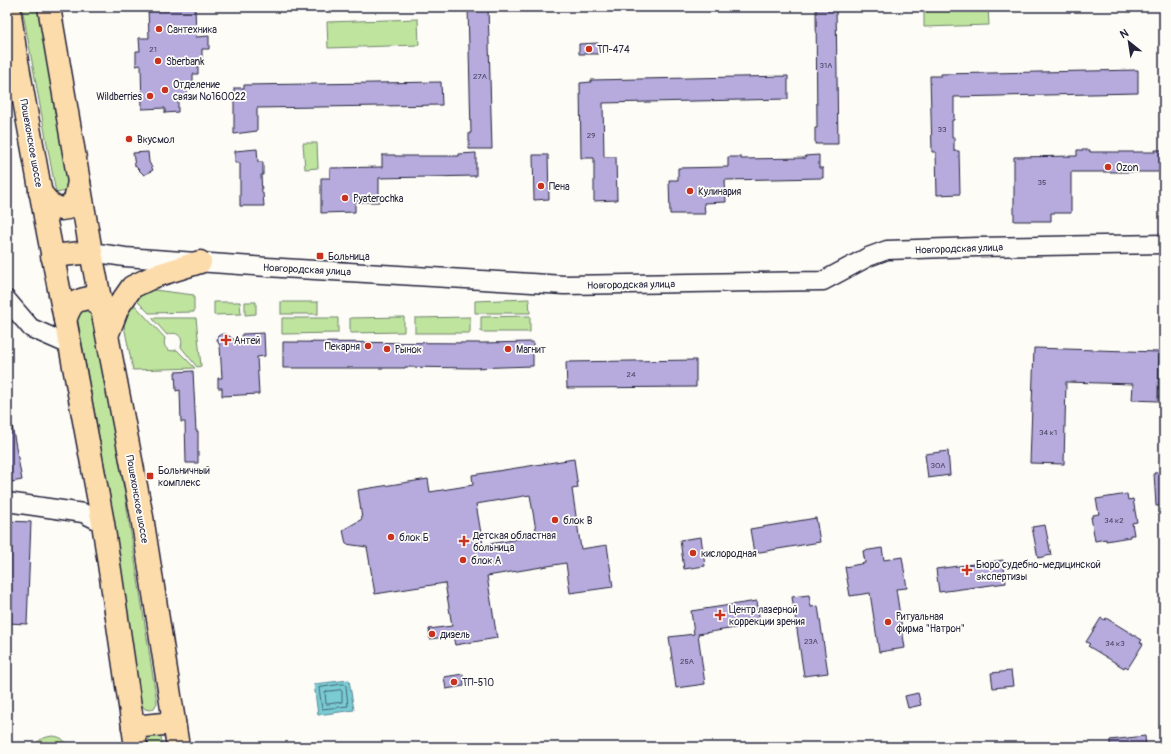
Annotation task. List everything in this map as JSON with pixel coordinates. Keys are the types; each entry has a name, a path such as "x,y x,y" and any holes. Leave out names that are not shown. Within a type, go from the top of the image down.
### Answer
{"main road":[{"name":"Пошехонское шоссе","path":"9,7 40,192 103,523 134,737"},
{"name":"Пошехонское шоссе","path":"49,7 91,252 108,333 142,517 178,747"},
{"path":"40,192 51,205 61,209 68,208 75,200 79,182"},
{"path":"52,256 91,252"},
{"path":"108,333 118,307 132,287 155,276 200,262"},
{"path":"65,320 70,307 78,300 89,298 102,309"},
{"path":"134,737 174,723"}],"street":[{"name":"Новгородская улица","path":"91,252 125,257 282,268 564,285 822,281 868,256 886,250 1164,244"},
{"path":"7,300 31,328 70,345"},
{"path":"7,502 83,513 103,523"}],"green space":[{"path":"22,7 39,7 72,190 56,193"},
{"path":"924,7 988,7 989,25 924,27"},
{"path":"418,19 419,45 328,48 327,22"},
{"path":"303,143 317,143 318,168 305,169"},
{"path":"146,289 194,295 194,312 149,313 135,299"},
{"path":"529,299 530,313 475,313 475,301"},
{"path":"132,302 165,338 165,347 171,351 177,350 195,368 133,370 124,326"},
{"path":"214,302 240,302 241,314 214,315"},
{"path":"245,302 256,302 256,314 245,315"},
{"path":"281,302 318,302 318,314 281,314"},
{"path":"93,308 125,495 157,703 154,708 150,710 145,709 141,704 110,497 76,311"},
{"path":"530,316 530,332 481,332 481,317"},
{"path":"404,317 404,332 350,333 350,318"},
{"path":"470,317 470,333 415,333 415,318"},
{"path":"152,318 196,318 201,366 197,367 181,347 181,337 179,335 174,333 167,335"},
{"path":"282,318 338,318 338,333 282,334"},
{"path":"150,734 158,734 161,737 163,747 149,747 148,739"},
{"path":"53,736 62,739 68,747 34,747 42,739"}],"water":[{"path":"349,680 354,710 318,715 314,684"}],"building":[{"path":"148,7 195,7 196,37 209,36 209,49 202,49 202,60 198,60 198,74 193,74 193,86 187,86 187,96 178,96 178,112 165,113 165,108 142,109 141,65 136,66 136,51 140,51 139,38 149,38"},
{"path":"468,7 488,7 492,149 469,149 469,133 471,133"},
{"path":"816,7 836,7 838,144 815,144 815,128 817,128"},
{"name":"ТП-474","path":"598,43 599,54 579,54 579,44"},
{"path":"1138,70 1138,93 954,97 952,138 954,138 954,151 959,151 960,194 937,195 936,152 932,152 930,76 941,76 941,74"},
{"path":"788,76 788,99 603,103 604,157 616,157 617,200 594,201 594,158 581,158 580,83 591,82 591,80"},
{"path":"441,82 442,105 257,108 257,131 234,134 234,88 244,88 244,85"},
{"path":"257,149 258,162 263,162 263,175 261,175 264,206 240,206 240,163 235,163 235,151"},
{"path":"1077,150 1090,150 1090,152 1155,152 1155,150 1164,150 1164,172 1071,172 1071,213 1051,213 1051,221 1014,221 1014,157 1077,156"},
{"path":"148,152 149,162 153,170 144,175 135,166 133,153"},
{"path":"476,153 476,176 379,178 379,202 355,202 355,212 321,213 321,178 330,178 330,168 382,167 382,155 459,156 459,154"},
{"name":"Пена","path":"533,155 548,155 549,199 534,200"},
{"path":"819,155 819,168 823,168 823,178 725,180 726,202 704,203 705,214 670,214 669,180 678,180 678,168 728,167 728,157 741,157 741,159 806,158 805,156"},
{"path":"264,333 265,356 257,357 259,394 222,396 222,388 218,388 218,378 222,378 220,346 217,340 218,336 226,334 242,345 242,334"},
{"path":"283,342 533,342 533,366 472,368 283,368"},
{"path":"1034,348 1159,352 1158,401 1132,400 1133,384 1066,382 1064,464 1030,463"},
{"path":"696,360 696,387 567,388 566,362"},
{"path":"193,371 196,431 198,431 198,463 186,463 185,422 181,422 180,390 176,391 175,372"},
{"path":"7,425 12,425 22,480 7,483"},
{"path":"948,451 950,475 928,478 925,454"},
{"path":"574,459 578,488 572,489 581,549 607,545 613,587 570,593 566,563 487,576 497,638 455,645 453,636 430,639 429,629 452,626 445,583 375,594 367,547 346,544 343,530 362,519 358,490 428,479 430,492 473,485 472,475","holes":["530,495 537,536 483,545 476,504"]},
{"path":"1164,472 1164,506 1156,506 1154,473"},
{"path":"1127,494 1128,500 1133,499 1137,522 1132,523 1134,535 1106,541 1106,539 1095,541 1091,517 1099,514 1096,499"},
{"path":"816,518 820,542 754,553 750,529"},
{"path":"7,521 31,522 27,624 7,623"},
{"path":"1045,525 1051,555 1038,558 1032,527"},
{"name":"кислородная","path":"701,537 705,566 684,569 680,540"},
{"name":"Ритуальная фирма \"Натрон\"","path":"882,548 884,560 902,557 907,588 896,589 905,648 879,652 870,593 850,596 845,567 865,563 863,551"},
{"path":"1003,560 1006,583 939,592 936,569"},
{"path":"809,595 811,607 818,606 828,673 804,676 792,597"},
{"path":"757,601 760,624 698,634 705,684 676,688 669,637 694,634 691,611"},
{"path":"1101,618 1105,620 1106,618 1142,640 1140,642 1143,644 1128,668 1125,666 1124,668 1088,646 1090,644 1086,642"},
{"path":"1011,671 1013,686 993,688 991,673"},
{"name":"ТП-510","path":"463,674 464,686 446,689 444,677"},
{"path":"918,693 921,705 908,708 905,696"},
{"path":"1145,736 1146,747 1110,747 1110,740"}],"place":[{"name":"Сантехника","path":"159,29"},
{"name":"ТП-474","path":"589,49"},
{"name":"Sberbank","path":"158,61"},
{"name":"Отделение связи №160022","path":"165,90"},
{"name":"Wildberries","path":"150,96"},
{"name":"Вкусмол","path":"129,139"},
{"name":"Ozon","path":"1108,167"},
{"name":"Пена","path":"541,186"},
{"name":"Кулинария","path":"690,191"},
{"name":"Pyaterochka","path":"345,198"},
{"name":"Больница","path":"320,256"},
{"name":"Антей","path":"226,340"},
{"name":"Пекарня","path":"368,346"},
{"name":"Рынок","path":"387,349"},
{"name":"Магнит","path":"508,349"},
{"name":"Больничный комплекс","path":"150,476"},
{"name":"блок В","path":"555,520"},
{"name":"блок Б","path":"391,537"},
{"name":"Детская областная больница","path":"464,541"},
{"name":"кислородная","path":"693,553"},
{"name":"блок А","path":"463,560"},
{"name":"Бюро судебно-медицинской экспертизы","path":"967,570"},
{"name":"Центр лазерной коррекции зрения","path":"720,615"},
{"name":"Ритуальная фирма \"Натрон\"","path":"888,622"},
{"name":"дизель","path":"432,634"},
{"name":"ТП-510","path":"454,682"}]}
